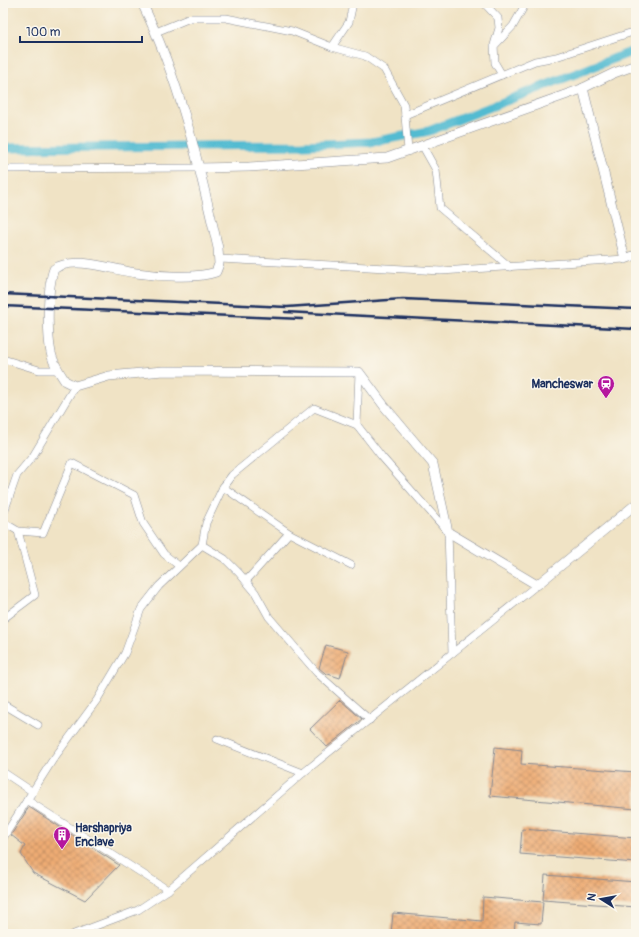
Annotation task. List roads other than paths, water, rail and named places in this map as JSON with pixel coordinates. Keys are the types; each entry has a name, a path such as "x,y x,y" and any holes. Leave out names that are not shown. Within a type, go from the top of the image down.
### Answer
{"street":[{"path":"75,386 65,381 58,370 51,353 49,307 52,274 54,268 60,264 86,264 142,273 197,275 216,272 220,259 189,128 156,32 142,3"},
{"path":"332,47 349,22 353,3"},
{"path":"484,3 498,18 499,28 494,45 494,63 502,75"},
{"path":"494,45 513,26 526,3"},
{"path":"156,32 190,18 226,18 292,30 332,47 365,56 384,69 404,105 408,150"},
{"path":"405,117 535,61 636,31"},
{"path":"3,169 249,167 387,158 583,88 614,73 636,65"},
{"path":"583,88 625,259"},
{"path":"422,146 436,170 440,208 510,266"},
{"path":"220,259 441,271 625,259 636,255"},
{"path":"3,359 40,370 58,370"},
{"path":"3,515 17,475 33,456 75,386 108,376 163,371 359,372"},
{"path":"357,425 359,372"},
{"path":"359,372 385,407 433,464 448,532 452,653"},
{"path":"3,838 70,735 97,700 125,653 141,609 159,586 202,545 206,523 223,487 232,475 314,408 357,425 382,457 448,532 537,585"},
{"path":"3,522 18,531 43,533 72,463 134,495 143,523 164,554 180,566"},
{"path":"223,487 289,533 351,565"},
{"path":"74,934 138,910 168,890 302,773 635,507"},
{"path":"3,619 34,595 18,531"},
{"path":"246,580 289,533"},
{"path":"202,545 225,559 246,580 256,592 269,618 317,672 370,720"},
{"path":"3,704 38,725"},
{"path":"217,739 302,773"},
{"path":"3,772 33,792"},
{"path":"28,800 168,890"}],"waterway":[{"path":"3,148 303,145 372,142 429,131 636,50"}],"railway":[{"path":"3,294 287,307 403,299 636,309"},
{"path":"3,306 302,319"},
{"path":"285,312 636,329"}],"place":[{"name":"Mancheswar","path":"606,399"},
{"name":"Harshapriya Enclave","path":"62,850"}]}
